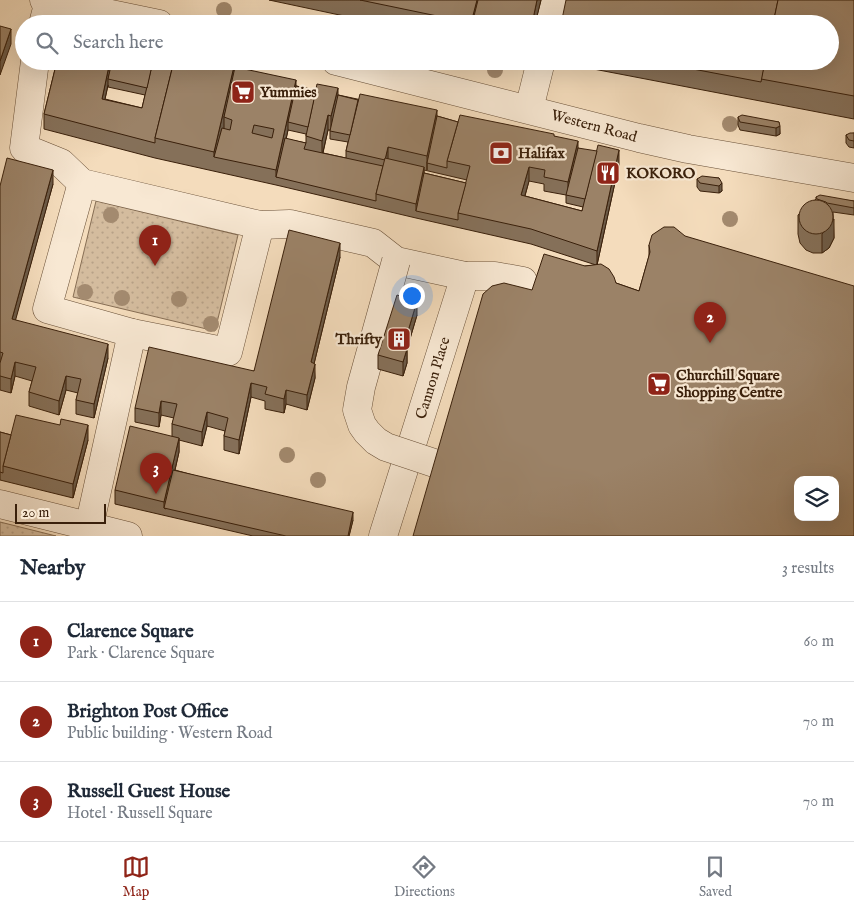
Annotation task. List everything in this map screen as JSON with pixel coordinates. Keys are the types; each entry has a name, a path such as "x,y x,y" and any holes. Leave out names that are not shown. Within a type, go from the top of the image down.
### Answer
{"street":[{"path":"551,15 555,0"},
{"path":"45,8 95,15"},
{"path":"34,70 24,148 61,163 82,183 260,225 290,224 373,243 396,261 465,276 495,276 523,281"},
{"name":"Western Road","path":"372,70 688,149 854,178"},
{"path":"530,109 539,70"},
{"path":"82,183 47,309 132,333 228,352 260,225"},
{"path":"396,261 360,387 357,410 362,425 376,441 386,447 440,465"},
{"name":"Cannon Place","path":"383,536 465,276"},
{"path":"89,527 132,333"},
{"path":"0,504 128,536"}],"shaded area":[{"path":"96,201 238,235 215,331 73,297"},
{"path":"0,522 56,536 0,536"}],"building":[{"path":"360,0 477,0 473,15 432,15"},
{"path":"478,0 537,0 534,15 474,15"},
{"path":"566,0 778,0 775,15 563,15"},
{"path":"778,0 854,0 854,96 761,79 763,70 839,70 839,15 775,15"},
{"path":"0,26 11,29 0,61"},
{"path":"55,70 108,70 102,99 142,108 151,70 172,70 155,143 44,114"},
{"path":"110,70 151,70 147,88 108,79"},
{"path":"172,70 233,70 214,152 155,138"},
{"path":"234,70 249,70 296,80 276,170 214,157 222,128 230,130 232,120 224,117","holes":["254,125 274,129 272,138 252,133"]},
{"path":"698,70 763,70 761,82"},
{"path":"317,84 338,88 331,116 328,115 322,141 306,136"},
{"path":"296,86 316,90 308,127 288,122"},
{"path":"360,94 437,110 427,156 388,147 385,160 346,151"},
{"path":"338,95 358,100 350,135 330,131"},
{"path":"460,115 554,134 554,136 578,141 568,182 544,177 545,170 529,167 521,195 582,211 598,145 619,150 597,251 531,229 458,213 470,166 447,161"},
{"path":"742,115 779,122 780,126 776,128 740,122 738,117"},
{"path":"437,116 458,122 447,161 447,168 427,163"},
{"path":"854,133 854,141 849,140 846,135"},
{"path":"285,138 306,143 304,149 383,166 376,201 276,177"},
{"path":"578,148 597,151 585,199 566,195"},
{"path":"7,158 53,170 12,319 108,344 94,404 76,400 81,379 66,376 59,401 29,392 36,367 15,362 11,379 0,376 0,363 3,353 0,352 0,186"},
{"path":"385,158 424,167 416,204 376,194"},
{"path":"424,173 466,183 458,220 416,211"},
{"path":"702,176 719,178 722,183 719,186 700,183 697,179"},
{"path":"820,195 854,201 854,208 827,203 817,199 816,197"},
{"path":"816,200 823,201 828,205 832,210 832,224 828,229 823,233 816,234 809,233 804,229 800,224 799,217 800,210 804,205 809,201"},
{"name":"Churchill Square Shopping Centre","path":"664,227 674,227 685,236 854,286 854,536 413,536 483,294 492,286 504,283 532,290 544,254 585,266 601,264 609,269 616,283 639,291 650,252 649,245 652,235"},
{"path":"289,230 340,243 311,362 315,364 307,395 286,390 284,399 265,394 267,387 251,383 239,440 224,436 228,418 207,412 202,432 172,424 177,404 161,401 159,413 135,408 149,347 254,371"},
{"name":"Thrifty","path":"397,295 417,301 403,348 407,349 403,362 378,355"},
{"path":"16,415 60,425 61,419 88,425 73,484 3,466"},
{"path":"130,426 179,438 164,502 115,490"},
{"path":"0,432 11,435 3,473 0,472"},
{"path":"173,470 353,512 348,536 286,536 164,508"}],"place":[{"name":"Yummies","path":"243,92"},
{"name":"Halifax","path":"501,153"},
{"name":"KOKORO","path":"608,173"},
{"name":"Clarence Square","path":"155,266"},
{"name":"Thrifty","path":"399,339"},
{"name":"Brighton Post Office","path":"710,343"},
{"name":"Churchill Square Shopping Centre","path":"659,384"},
{"name":"Russell Guest House","path":"156,494"}]}
